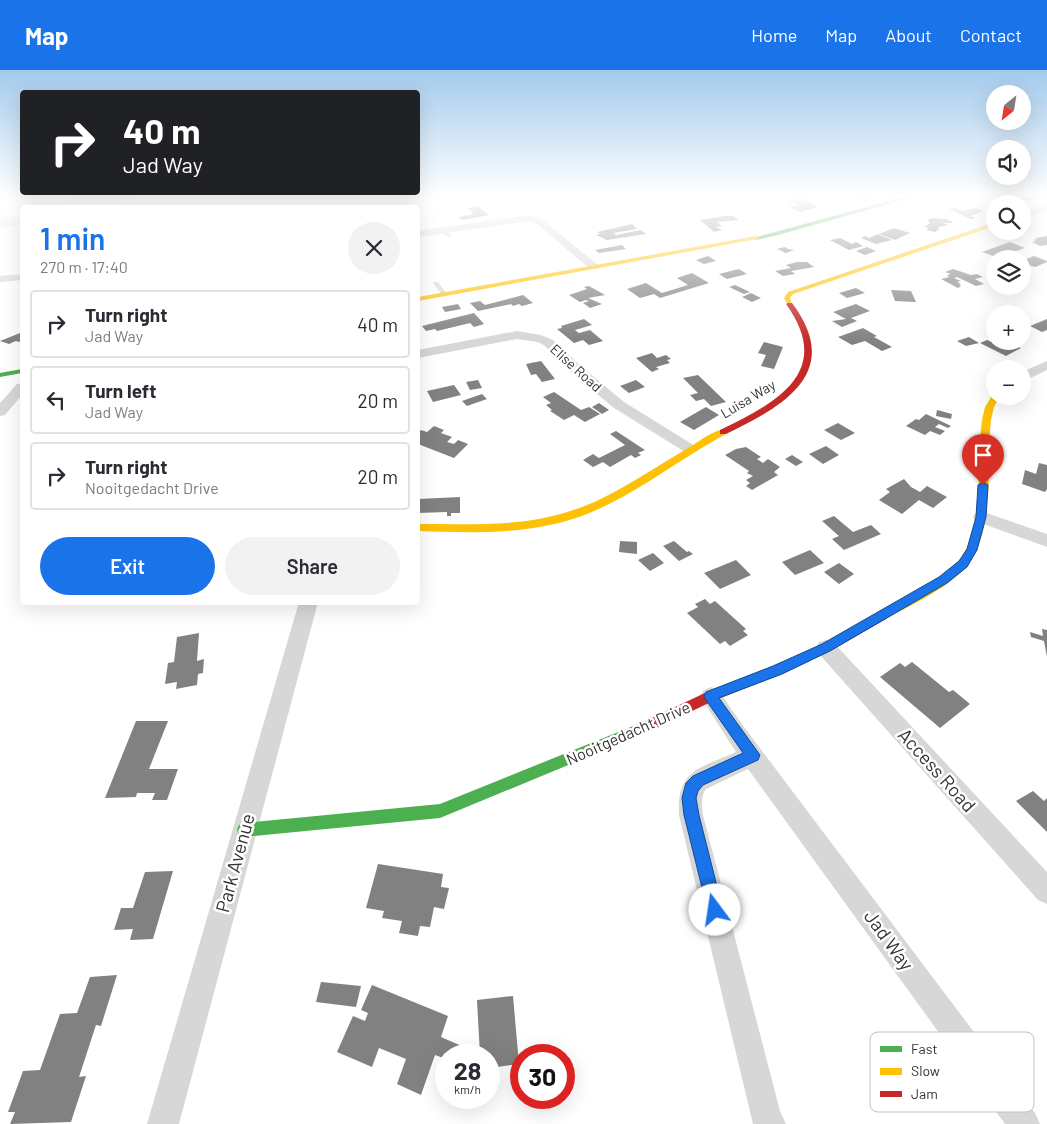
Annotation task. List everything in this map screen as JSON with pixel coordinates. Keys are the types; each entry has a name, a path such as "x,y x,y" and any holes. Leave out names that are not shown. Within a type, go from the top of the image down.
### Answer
{"street":[{"path":"567,244 594,267"},
{"path":"420,299 720,244"},
{"name":"Luisa Way","path":"420,528 516,525 548,522 592,508 690,449 776,402 800,378 806,364 810,342 808,334 787,298 790,293 935,244"},
{"path":"0,279 20,277"},
{"name":"Elise Road","path":"420,354 517,334 541,339 549,343 578,371 619,404 690,449"},
{"path":"1031,373 1047,365"},
{"path":"0,375 20,371"},
{"path":"0,412 20,389"},
{"name":"Nooitgedacht Drive","path":"244,830 411,815 440,810 484,795 648,726 710,696 778,670 826,648 943,580 963,564 977,536 981,517 985,437 991,405"},
{"path":"981,517 1047,541"},
{"name":"Park Avenue","path":"163,1124 244,830 309,605"},
{"name":"Access Road","path":"826,648 1047,891"},
{"name":"Jad Way","path":"710,696 736,734 956,1032"},
{"path":"753,755 698,781 691,788 689,798 761,1099 766,1118 770,1124"},
{"name":"Jad Way","path":"1015,1112 1024,1124"}],"lane":[{"path":"436,283 444,294"}],"building":[{"path":"838,244 860,244 863,246 849,250"},
{"path":"1004,244 1015,244 1025,248 1019,250 988,250"},
{"path":"622,245 626,249 599,253 595,250"},
{"path":"785,247 794,250 786,253 777,249"},
{"path":"867,247 876,251 865,255 856,251"},
{"path":"708,256 716,261 704,264 696,260"},
{"path":"1034,256 1047,262 1035,267 1031,266 1031,257"},
{"path":"807,262 814,267 791,271 795,274 783,276 775,271 791,268 786,265"},
{"path":"739,269 747,274 727,279 719,274"},
{"path":"953,269 971,275 977,274 983,277 975,279 984,284 976,286 957,277 954,278 961,281 957,282 961,284 958,288 941,279 949,277 947,275 951,274 945,272"},
{"path":"692,273 709,283 660,298 654,294 640,298 627,289 646,283 662,293 688,285 677,278"},
{"path":"735,285 750,292 744,294 729,287"},
{"path":"589,286 605,295 588,298 602,304 590,308 583,303 589,301 580,302 569,295 587,289 584,287"},
{"path":"856,288 865,293 847,298 839,293"},
{"path":"891,290 911,291 916,302 895,301"},
{"path":"751,293 761,298 752,302 742,297"},
{"path":"523,295 533,303 522,306 519,304 513,306 511,304 478,311 470,303 480,301 485,305"},
{"path":"458,304 461,309 445,312 442,307"},
{"path":"856,304 870,311 851,318 857,321 842,327 832,321 846,319 833,312"},
{"path":"474,313 484,324 474,327 470,323 437,331 435,329 426,331 422,326"},
{"path":"584,319 592,325 575,330 579,333 590,330 603,341 589,345 583,340 574,343 557,329"},
{"path":"1047,319 1047,330 1042,332 1031,326"},
{"path":"863,328 892,347 882,351 865,341 852,345 838,337"},
{"path":"20,333 19,342 16,341 9,344 0,341"},
{"path":"969,337 979,343 966,346 957,341"},
{"path":"986,340 986,346 980,343"},
{"path":"764,342 783,347 774,369 761,366 766,355 758,353"},
{"path":"994,350 1017,350 1006,356"},
{"path":"652,353 657,358 666,355 671,359 667,360 670,363 656,367 659,369 652,372 636,358"},
{"path":"541,361 555,379 542,382 536,374 531,375 526,364"},
{"path":"698,375 726,402 711,406 704,399 696,401 690,395 698,393 683,378"},
{"path":"478,380 482,388 470,390 466,382"},
{"path":"636,380 645,387 629,393 620,386"},
{"path":"454,385 461,395 433,402 427,391"},
{"path":"554,392 581,410 589,407 600,414 585,422 574,415 564,420 550,411 552,410 546,405 551,403 543,397"},
{"path":"482,394 487,399 467,406 462,401"},
{"path":"599,403 609,410 602,414 592,407"},
{"path":"706,407 719,415 694,430 680,422"},
{"path":"937,410 952,414 951,419 936,416"},
{"path":"926,414 951,426 948,428 939,424 935,427 945,431 940,435 930,431 925,435 906,426 916,419 919,420"},
{"path":"838,423 855,433 841,440 824,430"},
{"path":"434,426 444,430 441,433 452,437 447,442 454,444 458,440 468,444 454,458 420,445 420,431 427,432"},
{"path":"616,431 645,450 638,453 641,455 635,458 631,455 610,467 603,462 593,467 583,460 593,454 599,458 625,445 610,434"},
{"path":"826,446 839,455 823,464 809,454"},
{"path":"746,447 761,457 757,459 763,463 768,459 780,467 774,472 778,475 752,490 746,486 750,483 746,480 753,476 747,473 749,471 725,455 736,449"},
{"path":"792,455 803,462 796,466 785,459"},
{"path":"1039,463 1047,465 1047,489 1045,492 1022,484 1025,470 1036,474"},
{"path":"904,479 911,487 920,492 927,486 947,497 933,508 919,500 902,514 879,500 890,492 886,489"},
{"path":"460,497 460,513 451,513 451,516 447,516 447,512 420,513 420,499"},
{"path":"834,516 853,532 871,525 881,534 844,550 832,539 839,536 822,521"},
{"path":"620,541 637,542 637,554 619,552"},
{"path":"674,541 687,552 689,551 693,554 679,561 663,546"},
{"path":"810,550 824,563 795,575 782,562"},
{"path":"653,553 664,563 650,571 638,560"},
{"path":"736,560 751,575 720,589 704,573"},
{"path":"839,563 854,574 839,584 824,572"},
{"path":"705,599 710,604 715,601 746,629 743,631 748,635 730,646 725,641 720,644 687,613 698,607 695,604"},
{"path":"1042,629 1047,630 1047,657 1044,641 1031,637 1030,632 1043,636"},
{"path":"199,633 197,661 204,659 203,673 198,674 197,685 176,689 177,682 165,684 168,663 174,662 177,637"},
{"path":"912,662 949,692 953,690 970,704 940,728 880,677 900,663 905,667"},
{"path":"136,721 168,721 149,769 178,769 167,800 152,800 155,793 137,793 136,797 105,798"},
{"path":"1033,791 1044,801 1047,798 1047,832 1016,801"},
{"path":"378,864 443,874 441,887 449,888 444,909 434,907 430,927 420,926 418,936 399,933 402,921 382,918 384,911 366,908"},
{"path":"173,871 153,939 130,940 133,929 114,930 121,908 133,908 145,872"},
{"path":"117,975 101,1026 96,1025 79,1077 86,1076 71,1122 10,1124 15,1112 8,1112 23,1071 40,1070 60,1014 77,1013 90,977"},
{"path":"321,982 361,986 356,1007 316,1002"},
{"path":"372,985 448,1016 441,1037 457,1044 435,1044 435,1055 421,1095 397,1084 406,1059 379,1048 372,1067 337,1052 353,1016 365,1021 368,1013 361,1010"},
{"path":"513,996 517,1044 510,1044 510,1065 500,1067 500,1044 479,1044 477,1000"}],"traffic: fast":[{"path":"0,375 20,371"},
{"path":"244,830 440,811 648,726"}],"traffic: slow":[{"path":"420,299 722,244"},
{"path":"790,304 787,298 790,293 935,244"},
{"path":"882,616 924,593 954,573 970,554 979,525 983,492 986,420 991,405"},
{"path":"420,528 523,526 564,518 620,494 705,441 723,432"}],"traffic: jam":[{"path":"723,432 766,410 780,400 792,389 801,376 808,362 809,346 807,334 797,313 790,304"},
{"path":"648,726 711,696 778,670 826,648 882,616"}],"route":[{"path":"715,910 692,815 689,798 691,788 698,781 753,755 710,696 778,670 826,648 943,580 963,564 972,550 981,517 983,485"}]}
